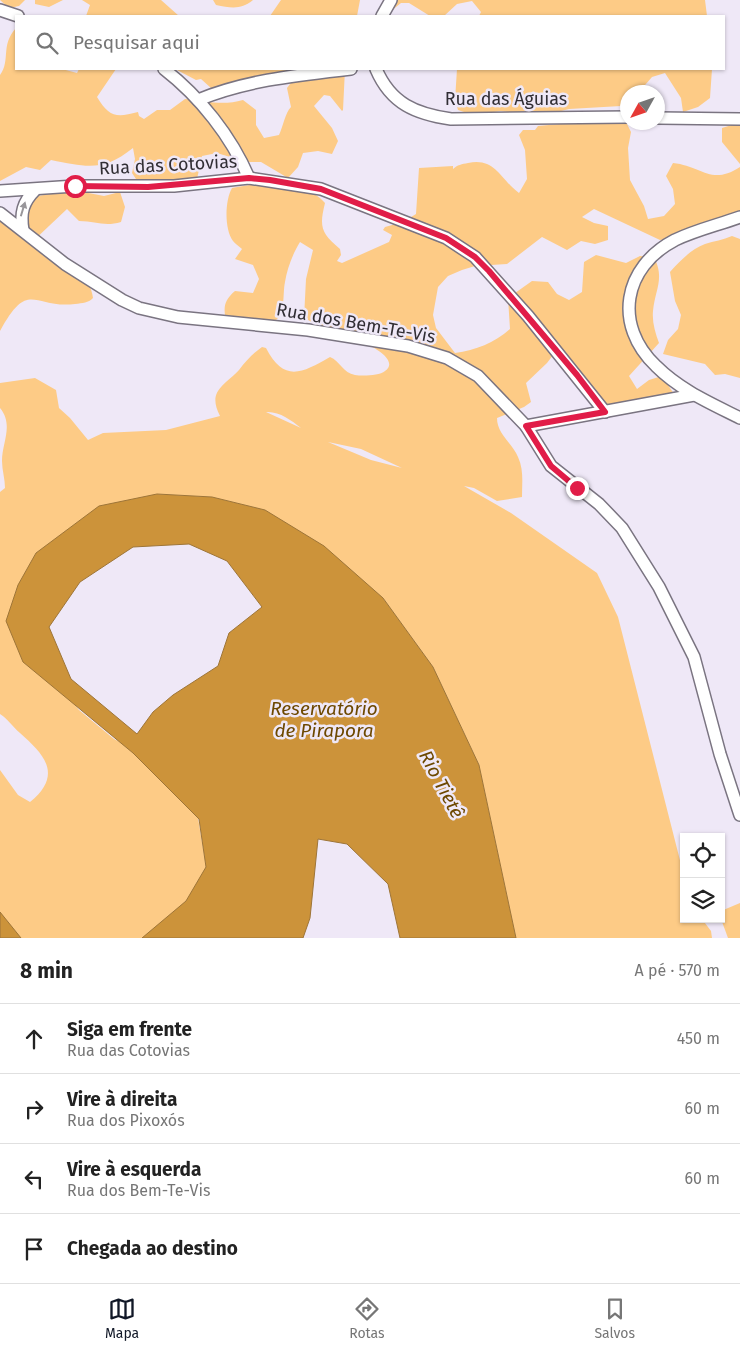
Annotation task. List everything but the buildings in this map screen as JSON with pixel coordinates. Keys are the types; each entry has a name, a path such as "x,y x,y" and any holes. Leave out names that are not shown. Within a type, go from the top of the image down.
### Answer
{"street":[{"path":"383,15 391,0"},
{"path":"0,10 15,15"},
{"path":"165,70 198,100 234,148 249,178"},
{"path":"198,100 245,84 296,75 342,70"},
{"name":"Rua das Águias","path":"377,70 392,94 408,108 427,116 452,119 620,117"},
{"path":"665,118 740,119"},
{"name":"Rua das Cotovias","path":"0,191 75,186 174,186 249,178 321,189 446,238 462,247 489,271 577,375 605,412"},
{"path":"23,230 22,210 25,202 34,190"},
{"name":"Rua dos Bem-Te-Vis","path":"0,213 65,264 101,288 139,308 178,317 326,333 408,346 447,358 478,376 526,426 551,466 599,504 622,528 659,586 694,657 720,754 740,815"},
{"path":"740,217 674,240 655,253 639,270 630,288 628,309 634,334 642,350 655,366 694,395 740,418"},
{"path":"526,426 694,395"}],"shaded area":[{"path":"0,0 25,0 19,6 9,8"},
{"path":"35,0 63,0 49,7 35,4"},
{"path":"82,0 161,0 178,15 86,15 90,5"},
{"path":"213,0 253,0 244,5 226,7 216,5"},
{"path":"281,0 360,0 357,15 271,15"},
{"path":"388,0 705,0 707,15 480,15 481,12 472,1 457,4 445,15 428,15 409,3 401,3 386,15"},
{"path":"15,29 15,70 66,70 77,73 78,70 115,70 97,97 109,112 124,115 138,112 139,116 144,119 157,110 170,110 185,99 221,103 243,100 256,110 256,125 264,138 279,135 291,107 287,88 293,80 211,88 201,79 196,80 177,70 345,70 343,110 330,96 324,95 314,106 332,128 338,141 332,154 318,151 303,153 298,167 288,178 261,162 246,162 217,153 202,156 197,179 140,185 132,173 135,159 133,148 113,161 103,164 85,166 51,160 40,170 26,167 0,181 0,75 5,64 8,41"},
{"path":"457,70 712,70 710,98 698,107 683,112 681,98 665,73 652,77 645,85 620,85 620,106 569,109 542,116 530,110 515,113 501,111 473,115 458,110 455,100"},
{"path":"620,118 620,130 630,130 631,132 628,148 630,180 644,206 648,219 664,216 675,204 673,189 666,176 673,163 714,175 721,175 740,167 740,217 686,229 675,238 660,240 594,209 582,217 594,223 608,226 608,240 595,244 581,241 567,250 542,237 507,264 475,266 448,276 438,287 433,315 436,328 455,353 470,350 491,342 510,329 508,298 532,281 548,282 557,294 569,300 582,292 584,262 596,255 626,263 640,256 654,257 659,278 653,319 659,343 629,376 637,389 649,380 662,376 674,394 608,407 569,357 556,351 547,363 526,383 531,402 524,407 497,418 499,429 520,462 522,497 497,501 474,488 464,486 511,513 597,573 618,617 680,860 680,923 705,923 711,931 712,938 516,938 479,765 433,667 383,598 265,510 212,497 157,494 36,553 15,593 41,663 79,710 114,739 126,745 147,767 161,774 183,792 198,818 206,866 205,888 161,938 14,938 0,920 0,770 18,795 30,802 46,783 48,774 47,766 37,749 0,714 0,492 5,488 2,454 7,427 4,414 0,408 0,383 35,378 56,390 59,408 88,440 103,433 166,430 220,416 215,401 219,390 262,347 266,348 280,366 294,372 311,367 330,357 351,374 375,375 382,373 389,366 389,361 379,351 359,340 337,336 304,318 306,279 313,250 300,242 289,267 285,282 283,306 275,321 260,326 227,324 225,306 228,298 235,291 253,293 259,279 253,265 235,259 242,249 233,241 228,229 227,207 232,188 268,184 281,185 306,190 317,196 325,203 322,218 323,229 325,234 340,249 341,255 337,261 342,263 389,242 392,235 383,230 385,227 403,222 416,214 419,168 453,166 453,169 466,163 485,163 496,170 519,193 527,179 525,150 519,135 523,130 535,130 538,126","holes":["266,412 289,419 301,428","328,442 361,449 402,468 371,460"]},
{"path":"740,124 740,164 722,142 722,128"},
{"path":"73,190 104,196 120,192 125,207 121,222 105,224 79,221 67,209 31,243 55,264 84,280 91,290 93,298 87,302 75,304 25,300 18,305 0,331 0,219 7,225 25,210 32,197"},
{"path":"732,236 740,239 740,378 725,374 715,375 705,364 663,354 668,340 678,329 681,315 675,301 670,272 695,249"},
{"path":"740,903 740,938 728,938 722,923 725,923 725,909"}],"water":[{"name":"Reservatório de Pirapora","path":"157,494 212,497 265,510 324,546 383,598 433,667 479,765 516,938 400,938 388,884 347,844 318,839 310,918 303,938 142,938 186,901 206,867 199,819 133,753 23,662 6,621 18,585 36,553 99,506","holes":["189,544 227,561 262,607 229,633 218,666 173,695 153,712 137,734 71,679 49,627 80,582 133,547"]},
{"path":"0,912 21,938 0,938"}],"route":[{"path":"75,186 148,187 249,178 270,180 321,189 446,238 462,247 489,271 577,375 605,412 526,426 551,466 577,488"}],"water label":[{"name":"Rio Tietê","path":"442,784"}]}
